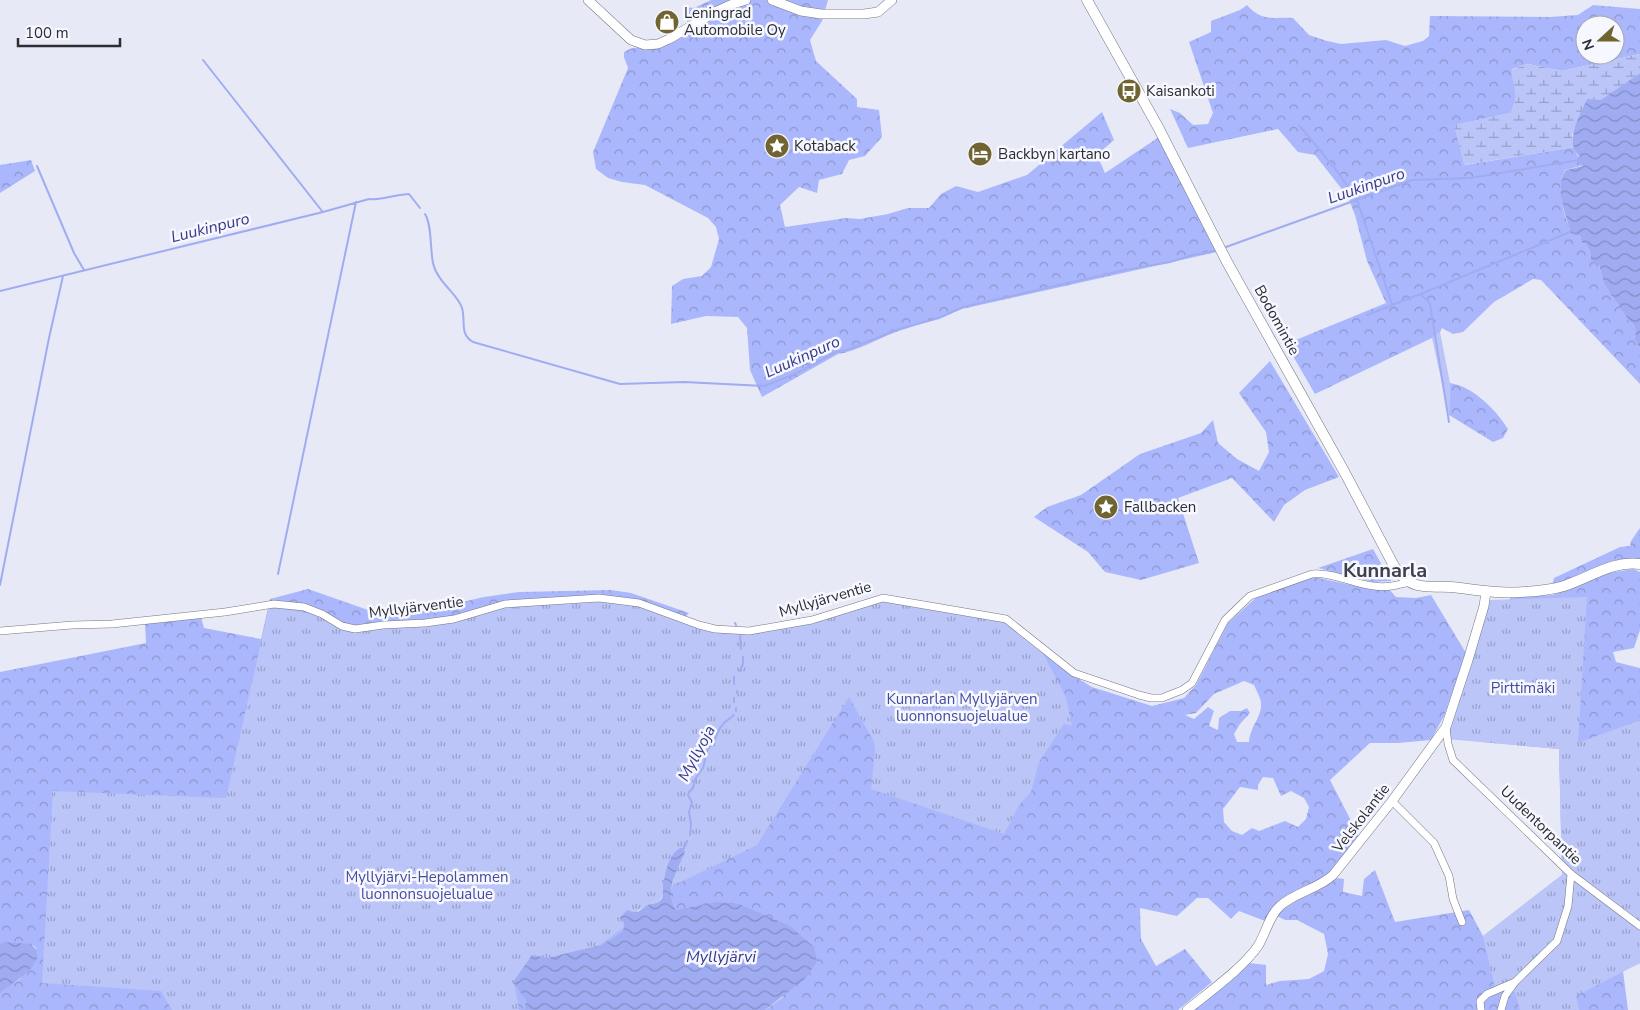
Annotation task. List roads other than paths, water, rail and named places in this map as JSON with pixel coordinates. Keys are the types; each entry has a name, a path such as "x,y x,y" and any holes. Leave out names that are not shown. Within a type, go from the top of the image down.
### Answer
{"main road":[{"name":"Bodomintie","path":"1087,0 1162,134 1228,262 1345,473 1394,566 1410,582"},
{"path":"1410,582 1425,586 1486,592 1549,589 1564,586 1618,565 1640,564"}],"street":[{"path":"588,0 631,40 646,44 658,44 730,4 746,0"},
{"path":"772,0 801,11 814,13 864,14 878,12 892,0"},
{"name":"Myllyjärventie","path":"0,631 72,624 112,624 225,612 274,604 304,607 322,614 342,626 355,630 382,625 425,623 454,619 505,604 599,598 639,603 715,629 749,631 812,620 883,598 1006,619 1074,673 1139,695 1162,698 1182,690 1192,683 1225,620 1250,596 1312,574 1321,573 1373,586 1393,586 1410,582"},
{"name":"Velskolantie","path":"1187,1010 1246,960 1258,946 1280,906 1295,896 1325,882 1333,875 1392,801 1446,727 1484,606 1486,592"},
{"name":"Uudentorpantie","path":"1446,727 1448,744 1453,760 1571,874 1640,926"},
{"path":"1392,801 1434,843 1449,876 1453,899 1462,922"},
{"path":"1501,1010 1505,996 1515,982 1557,942 1568,906 1571,874"},
{"path":"1481,1010 1480,1002 1487,994 1515,982"}],"water":[{"path":"1640,73 1640,348 1634,340 1635,327 1604,284 1599,265 1591,261 1591,254 1586,244 1582,243 1580,236 1571,233 1562,201 1561,184 1566,170 1583,166 1579,162 1578,158 1580,157 1575,151 1573,137 1577,121 1587,99 1601,100"},
{"name":"Myllyjärvi","path":"680,848 684,848 685,852 671,888 671,896 676,910 717,902 739,904 790,926 814,947 817,961 806,978 765,1010 524,1010 526,1000 513,982 532,955 547,958 601,945 623,931 624,923 620,918 627,910 637,912 661,900 668,865 673,855"},
{"path":"5,942 31,944 37,950 38,956 35,963 26,973 0,993 0,944"}],"waterway":[{"path":"203,60 322,211"},
{"path":"1299,125 1337,171 1357,200 1392,304"},
{"name":"Luukinpuro","path":"1226,247 1412,180 1470,178 1579,160"},
{"path":"37,166 74,253 84,270"},
{"name":"Luukinpuro","path":"0,291 369,199 409,194 420,208"},
{"path":"278,574 356,202"},
{"name":"Luukinpuro","path":"425,214 429,224 435,270 460,303 463,313 464,331 469,339 473,342 620,384 684,382 764,386 793,375 836,352 847,350 899,329 939,318 963,307 1214,251"},
{"path":"1367,315 1570,232"},
{"path":"0,585 63,276"},
{"path":"1421,295 1430,304 1449,422"},
{"name":"Myllyoja","path":"740,636 741,649"},
{"name":"Myllyoja","path":"740,671 743,657"},
{"name":"Myllyoja","path":"734,677 734,684"},
{"name":"Myllyoja","path":"690,835 689,812 692,802 688,795 689,792 703,768 707,751 720,728 734,715"},
{"path":"684,848 687,841"}],"place":[{"name":"Leningrad Automobile Oy","path":"667,22"},
{"name":"Kaisankoti","path":"1129,91"},
{"name":"Kotaback","path":"777,146"},
{"name":"Backbyn kartano","path":"980,154"},
{"name":"Fallbacken","path":"1106,507"}],"district":[{"name":"Kunnarla","path":"1385,570"}],"park label":[{"name":"Pirttimäki","path":"1523,688"},
{"name":"Kunnarlan Myllyjärven luonnonsuojelualue","path":"962,708"},
{"name":"Myllyjärvi-Hepolammen luonnonsuojelualue","path":"427,886"}]}
